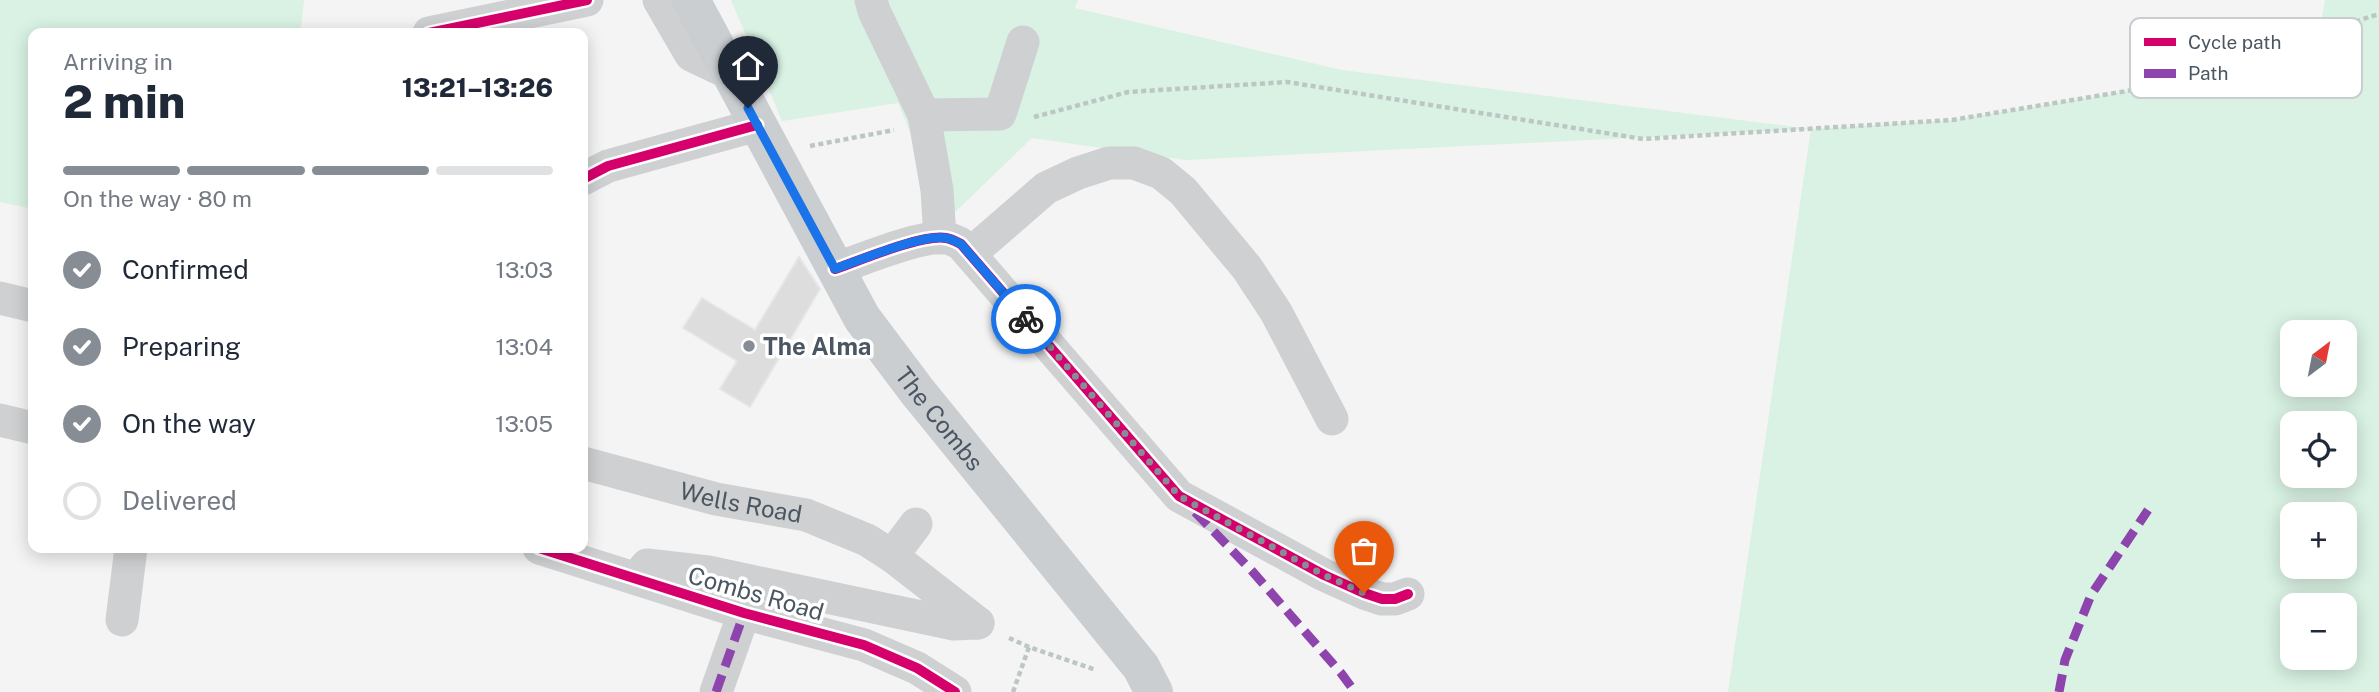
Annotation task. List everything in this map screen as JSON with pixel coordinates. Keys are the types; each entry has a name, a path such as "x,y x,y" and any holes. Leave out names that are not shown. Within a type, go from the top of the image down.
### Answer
{"main road":[{"name":"The Combs","path":"691,0 862,318 917,391 1141,667 1154,692"}],"street":[{"path":"453,28 587,0"},
{"path":"659,0 691,55 729,73"},
{"path":"871,0 926,131 937,190 940,237"},
{"path":"926,131 1000,114 1023,42"},
{"path":"588,176 608,166 765,139"},
{"path":"970,254 1046,188 1078,173 1109,163 1134,163 1161,173 1183,191 1247,268 1276,312 1332,419"},
{"path":"835,269 913,243 940,237 961,244 1179,496 1364,593 1382,599 1395,599 1408,594"},
{"path":"0,298 28,305"},
{"path":"0,420 28,427"},
{"name":"Wells Road","path":"588,464 716,499 806,515 867,540 892,556 978,623"},
{"path":"892,556 916,524"},
{"path":"122,620 130,553"},
{"name":"Combs Road","path":"554,553 744,613 864,645 918,668 955,692"},
{"path":"635,580 648,565 708,572 954,624 978,623"},
{"path":"716,692 744,613"}],"path":[{"path":"2362,19 2379,14"},
{"path":"1022,121 1128,92 1287,82 1643,139 1952,120 2130,90"},
{"path":"765,139 892,129 926,131"},
{"path":"978,623 1029,648 1108,674"},
{"path":"1013,692 1029,648"}],"green space":[{"path":"0,0 304,0 301,28 28,28 28,208 0,202"},
{"path":"731,0 1078,0 1075,8 1342,70 1811,129 1185,160 1032,138 947,220 898,103 782,121"},
{"path":"2325,0 2379,0 2379,692 1728,692 1811,129 1952,120 2130,90 2130,98 2362,98 2362,18 2322,18"}],"building":[{"name":"The Alma","path":"799,257 820,289 750,407 720,389 737,361 683,328 702,298 755,330"}],"marked path":[{"path":"2059,692 2065,660 2091,595 2148,510"},
{"path":"1195,512 1252,571 1355,692"},
{"path":"716,692 744,613"}],"cycle path":[{"path":"453,28 587,0"},
{"path":"588,176 608,166 757,125"},
{"path":"835,269 922,240 946,238 961,244 1179,496 1324,575 1364,593 1382,599 1395,599 1408,594"},
{"path":"555,553 744,613 864,645 917,668 955,692"}],"way so far":[{"path":"1026,319 1179,496 1217,519 1364,593"}],"place":[{"name":"The Alma","path":"749,346"}],"route":[{"path":"748,108 835,269 913,243 949,238 961,244 1026,319"}]}
